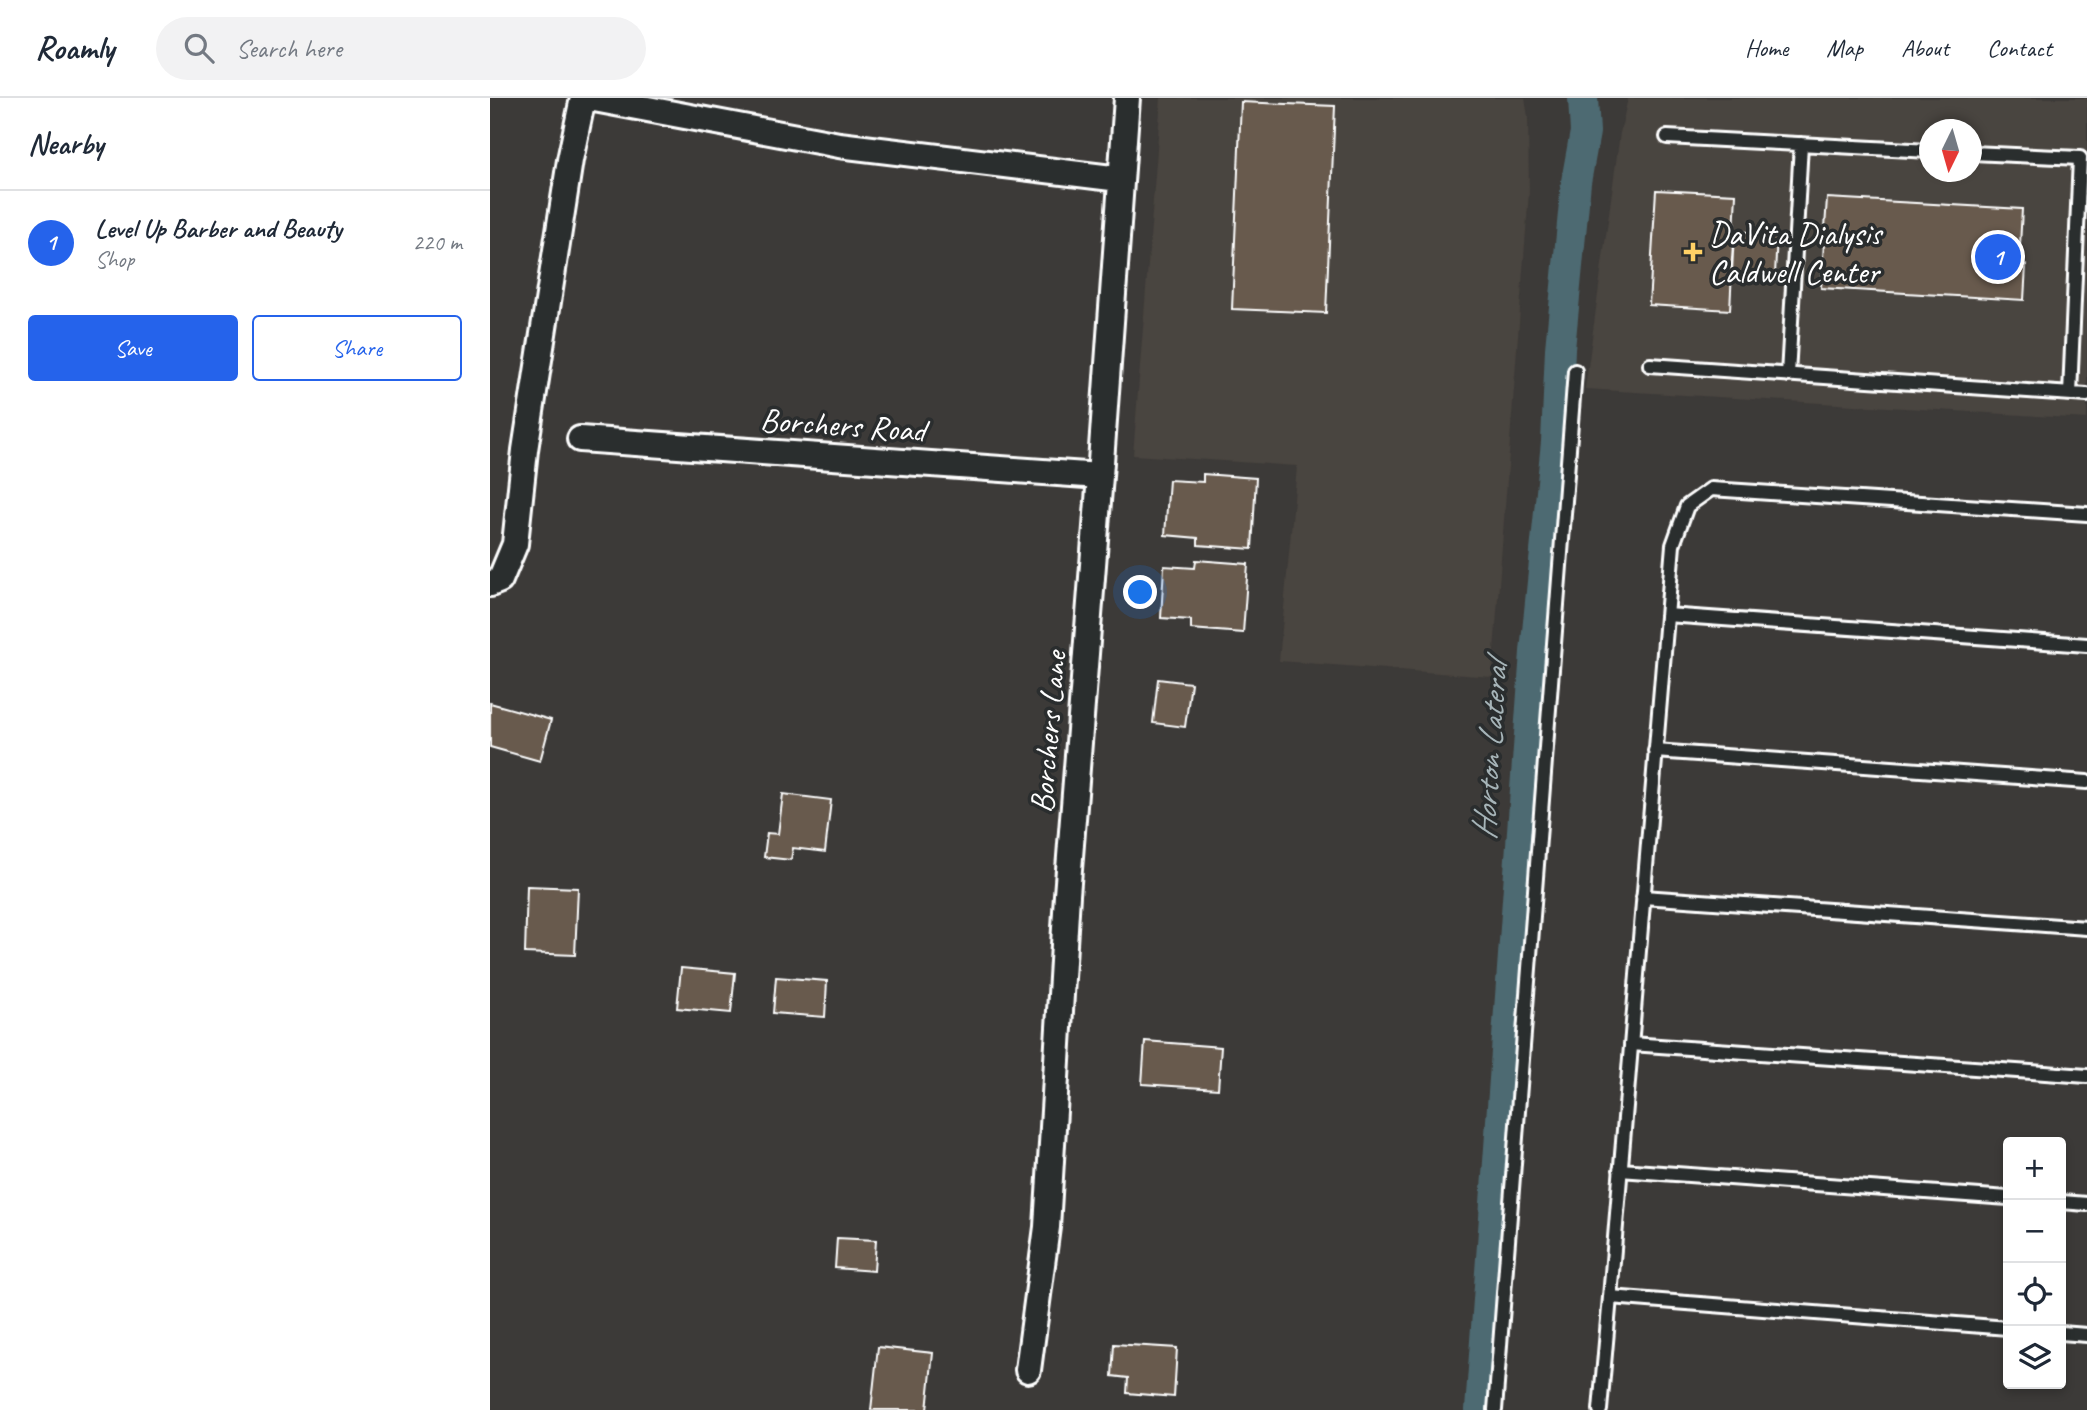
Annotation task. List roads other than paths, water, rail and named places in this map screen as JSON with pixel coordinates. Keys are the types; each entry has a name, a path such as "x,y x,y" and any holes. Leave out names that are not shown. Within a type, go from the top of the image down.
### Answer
{"street":[{"path":"490,584 500,580 515,544 525,450 563,202 583,98"},
{"path":"589,98 839,145 1120,179"},
{"name":"Borchers Lane","path":"1028,1370 1047,1227 1067,895 1127,98"},
{"name":"Borchers Road","path":"580,439 1100,476"}],"lane":[{"path":"1667,137 1919,150"},
{"path":"1788,375 1801,144"},
{"path":"1982,154 2083,159 2070,394"},
{"path":"1650,365 2087,395"},
{"path":"1495,1410 1575,371"},
{"path":"1600,1410 1673,545 1687,506 1711,489 2087,514"},
{"path":"1667,615 2087,645"},
{"path":"1655,751 2087,782"},
{"path":"1643,897 2087,928"},
{"path":"1631,1044 2087,1076"},
{"path":"1620,1170 2003,1198"},
{"path":"2066,1202 2087,1204"},
{"path":"1610,1297 2003,1328"},
{"path":"2066,1333 2087,1335"}],"waterway":[{"name":"Horton Lateral","path":"1480,1410 1535,652 1556,442 1560,349 1576,182 1585,132 1583,98"}],"place":[{"name":"DaVita Dialysis Caldwell Center","path":"1693,252"},
{"name":"Level Up Barber and Beauty","path":"1998,257"}]}
